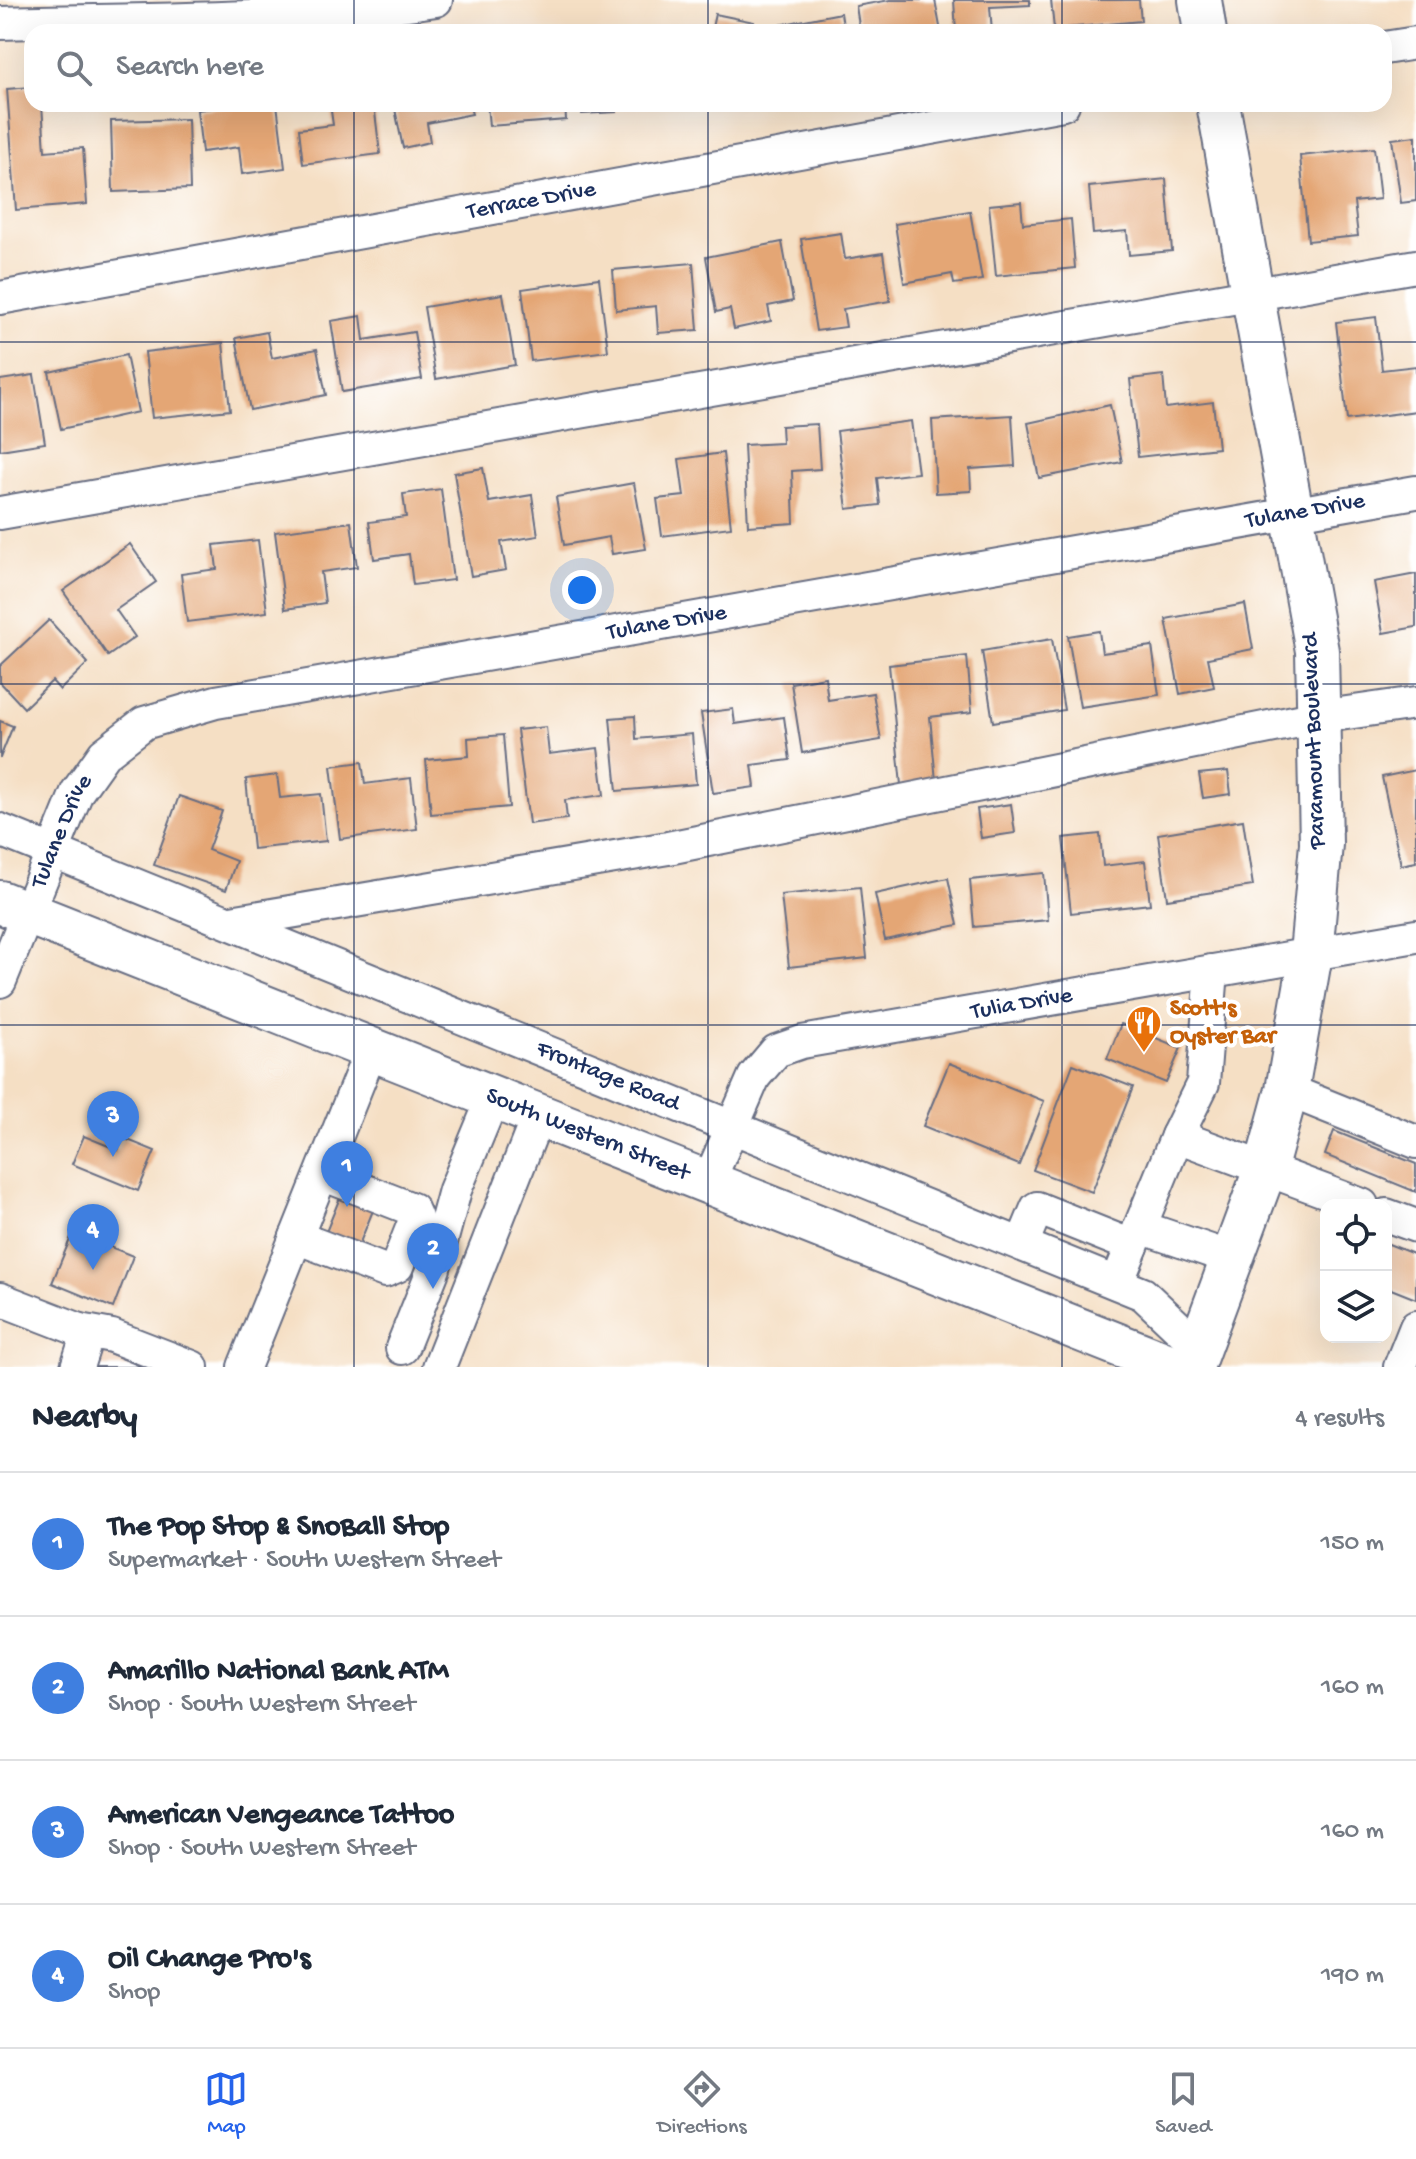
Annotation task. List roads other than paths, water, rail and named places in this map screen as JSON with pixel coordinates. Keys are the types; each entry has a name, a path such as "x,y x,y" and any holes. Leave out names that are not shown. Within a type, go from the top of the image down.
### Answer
{"main road":[{"path":"1200,0 1204,24"},
{"name":"Paramount Boulevard","path":"1188,1360 1234,1259 1266,1167 1287,1090 1311,954 1321,844 1317,651 1219,112"},
{"name":"South Western Street","path":"14,908 708,1183 1188,1360"}],"street":[{"path":"0,23 256,16 380,9 436,0"},
{"path":"1392,47 1416,43"},
{"name":"Terrace Drive","path":"0,298 1019,112"},
{"path":"0,513 1416,266"},
{"name":"Tulane Drive","path":"0,981 14,908 52,851 77,792 104,754 144,723 216,702 1416,492"},
{"path":"230,922 668,848 1319,717 1416,703"},
{"name":"Frontage Road","path":"0,830 1143,1294 1188,1360"},
{"name":"Tulia Drive","path":"708,1183 754,1077 776,1051 802,1042 1416,936"},
{"path":"1117,1283 1177,1136 1203,1083 1212,971"},
{"path":"244,1367 371,1050"},
{"path":"1287,1090 1416,1142"},
{"path":"402,1348 434,1268 455,1190 493,1098"},
{"path":"439,1367 538,1116"},
{"path":"1177,1136 1347,1199"},
{"path":"322,1174 412,1209 439,1203 455,1190"},
{"path":"1022,1244 1037,1208 1136,1237 1234,1259"},
{"path":"296,1237 385,1271 397,1266 416,1218 412,1209"},
{"path":"1392,1217 1416,1226"},
{"path":"0,1299 80,1330 112,1336 192,1367"},
{"path":"1400,1367 1416,1327"},
{"path":"77,1367 86,1339 80,1330"}],"place":[{"name":"Scott's Oyster Bar","path":"1144,1054"},
{"name":"American Vengeance Tattoo","path":"113,1157"},
{"name":"The Pop Stop & SnoBall Stop","path":"347,1207"},
{"name":"Oil Change Pro's","path":"93,1270"},
{"name":"Amarillo National Bank ATM","path":"433,1289"}]}
